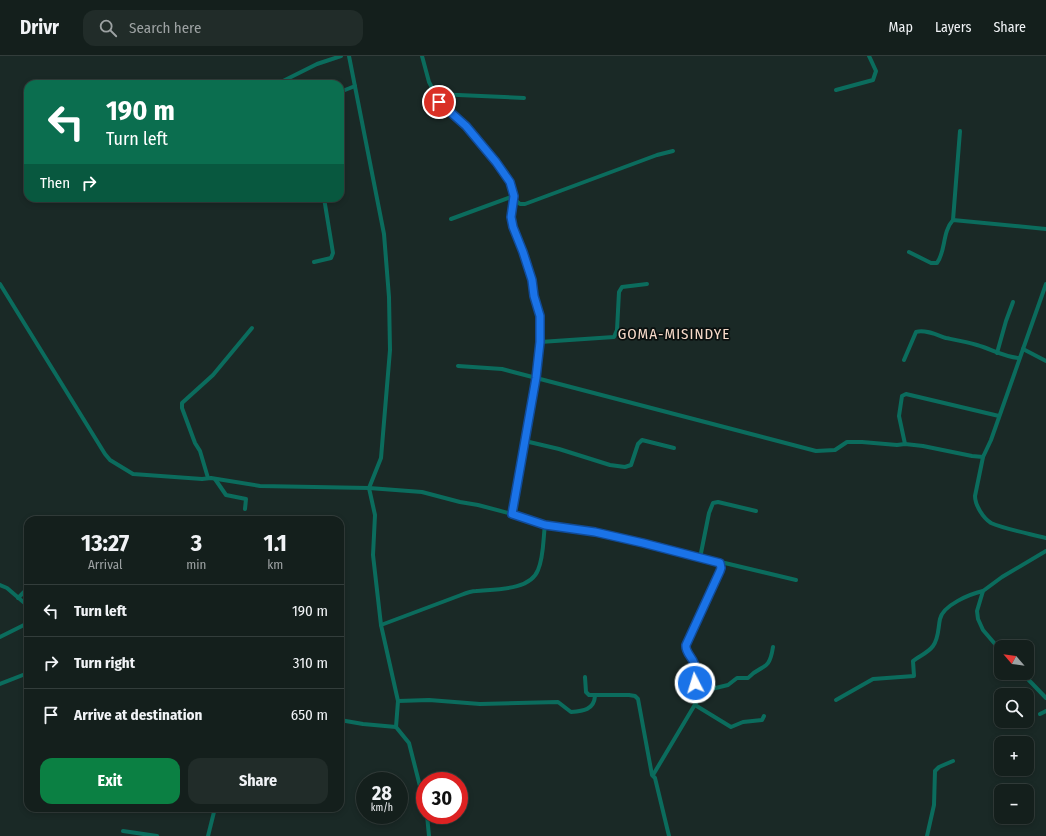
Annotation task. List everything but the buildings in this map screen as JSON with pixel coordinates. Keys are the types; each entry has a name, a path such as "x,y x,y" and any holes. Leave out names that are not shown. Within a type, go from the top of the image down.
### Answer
{"street":[{"path":"285,80 317,64 340,56"},
{"path":"349,56 384,234 390,323 390,350 381,458 369,488 375,515 373,555 381,625 398,701 396,727 409,743 416,772"},
{"path":"422,56 429,82 439,102 466,126 496,162 510,182 514,198 511,217 513,227 532,280 534,296 540,316 540,342 536,378 512,514"},
{"path":"836,90 873,80 876,72 869,56"},
{"path":"344,90 355,86"},
{"path":"435,94 524,98"},
{"path":"909,252 931,263 937,263 940,259 948,227 953,220 960,131"},
{"path":"514,198 520,204 525,204 657,155 673,151"},
{"path":"451,219 514,198"},
{"path":"314,262 331,258 333,254 325,202"},
{"path":"953,220 1046,229"},
{"path":"0,284 108,457 133,474 208,478 260,486 369,488 422,492 512,514 545,525 595,532 796,580"},
{"path":"540,342 614,337 618,330 619,292 622,287 647,284"},
{"path":"1046,284 983,457 975,496 975,502 986,519 998,525 1046,538"},
{"path":"997,353 1013,302"},
{"path":"208,478 200,451 192,437 182,405 184,401 221,366 252,328"},
{"path":"904,360 912,338 916,332 920,331 936,333 945,337 973,343 1012,358 1019,358"},
{"path":"1023,348 1046,361"},
{"path":"458,366 502,369 816,451 835,450 847,442 897,445 905,444 983,457"},
{"path":"905,444 899,416 902,396 906,394 999,416"},
{"path":"525,441 625,468 630,465 638,444 642,440 674,448"},
{"path":"215,479 226,495 246,499 245,509"},
{"path":"700,558 709,513 713,503 718,502 756,511"},
{"path":"381,625 461,594 475,591 509,588 528,581 534,577 538,570 545,525"},
{"path":"836,700 873,679 914,676 913,661 931,649 936,642 940,617 943,612 953,604 972,594 983,591 1046,551"},
{"path":"698,699 694,677 694,665 685,648 720,571 720,563"},
{"path":"0,585 7,588 24,603"},
{"path":"983,591 977,611 978,619 983,630 994,643"},
{"path":"18,598 24,592"},
{"path":"0,637 24,626"},
{"path":"652,775 701,693 705,690 728,685 737,678 748,678 752,673 762,669 770,662 773,647"},
{"path":"0,684 24,675"},
{"path":"585,677 586,692 589,695 629,695 637,697 650,756 652,775 655,778 668,836"},
{"path":"1029,680 1046,698"},
{"path":"398,701 429,700 480,704 558,702 562,704 565,709 571,712 587,710 593,704 595,696"},
{"path":"695,704 731,727 744,722 762,720 764,716"},
{"path":"1040,714 1046,711"},
{"path":"344,721 396,727"},
{"path":"927,836 934,805 936,771 939,767 953,761"},
{"path":"208,836 214,812"},
{"path":"428,824 429,836"},
{"path":"123,830 157,836"}],"district":[{"name":"GOMA-MISINDYE","path":"674,334"}],"route":[{"path":"439,102 466,126 496,162 510,182 514,196 511,217 513,227 532,280 534,296 540,316 540,342 536,378 512,514 545,525 595,532 720,563 721,568 713,588 685,648 694,665 695,683"}]}
